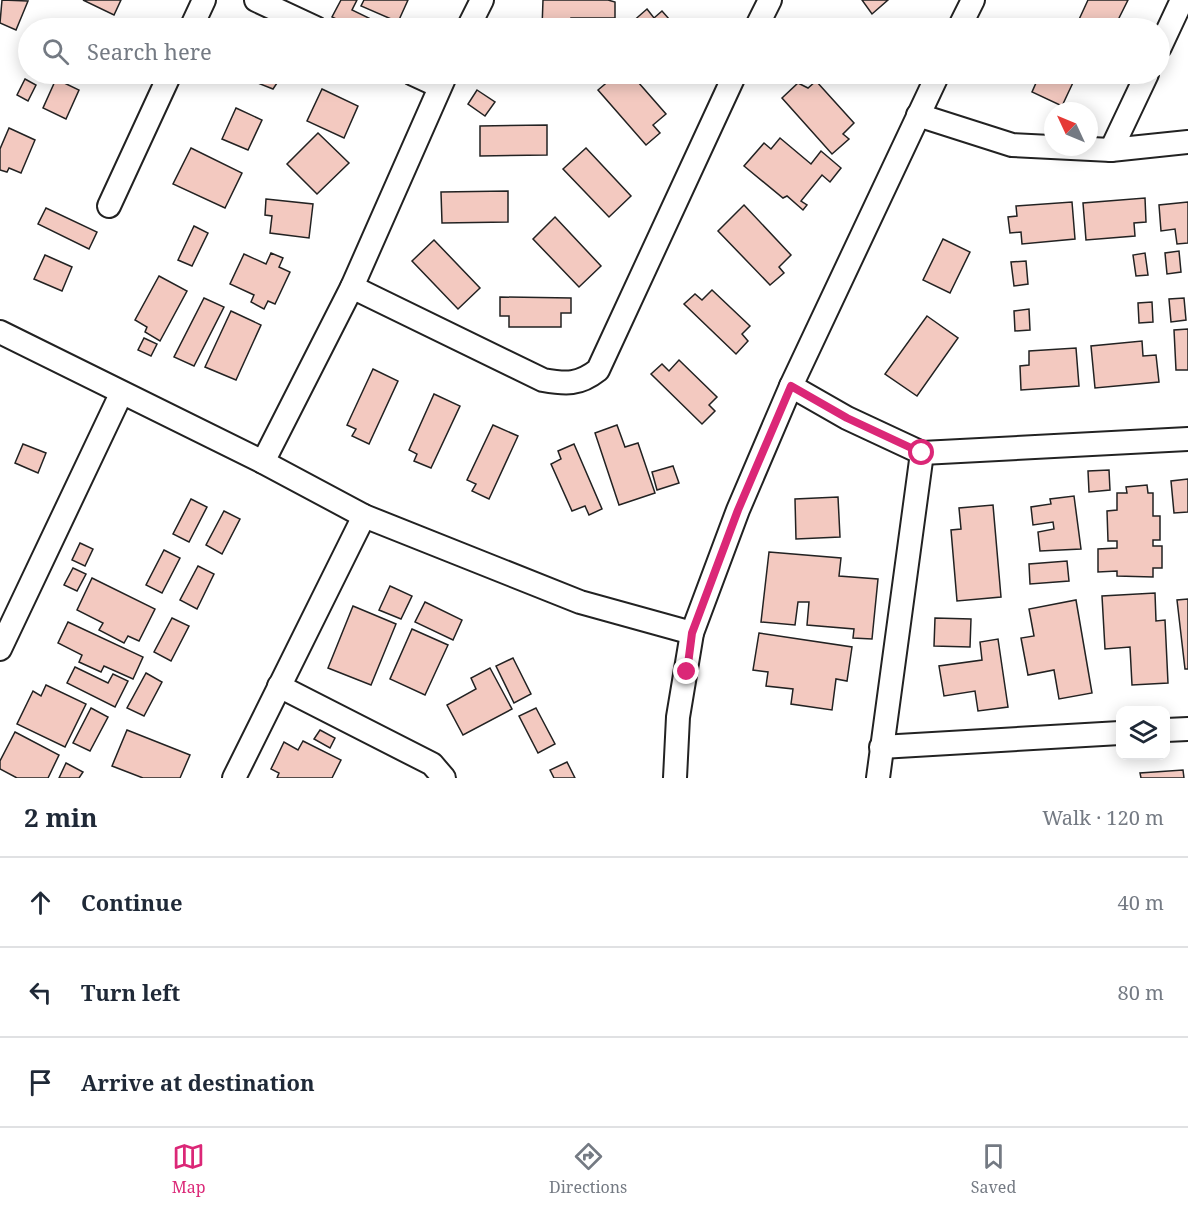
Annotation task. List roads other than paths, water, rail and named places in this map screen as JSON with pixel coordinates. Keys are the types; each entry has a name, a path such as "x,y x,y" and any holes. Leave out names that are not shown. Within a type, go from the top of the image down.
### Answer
{"street":[{"path":"196,18 204,0"},
{"path":"256,0 295,18"},
{"path":"473,18 482,0"},
{"path":"964,18 973,0"},
{"path":"1170,26 1182,0"},
{"path":"759,18 763,2"},
{"path":"109,206 165,84"},
{"path":"263,462 351,287 440,84"},
{"path":"351,287 543,380 567,384 585,380 598,370 730,84"},
{"path":"675,778 678,717 692,633 738,510 791,386 933,84"},
{"path":"1111,150 1142,84"},
{"path":"918,115 1012,145 1111,150 1188,142"},
{"path":"0,332 121,394 263,462 364,516 579,602 692,633"},
{"path":"791,386 847,418 922,453 1188,439"},
{"path":"0,649 121,394"},
{"path":"878,778 922,453"},
{"path":"234,778 364,516"},
{"path":"279,686 432,764 444,778"},
{"path":"1170,730 1188,729"},
{"path":"881,747 1116,733"}]}
